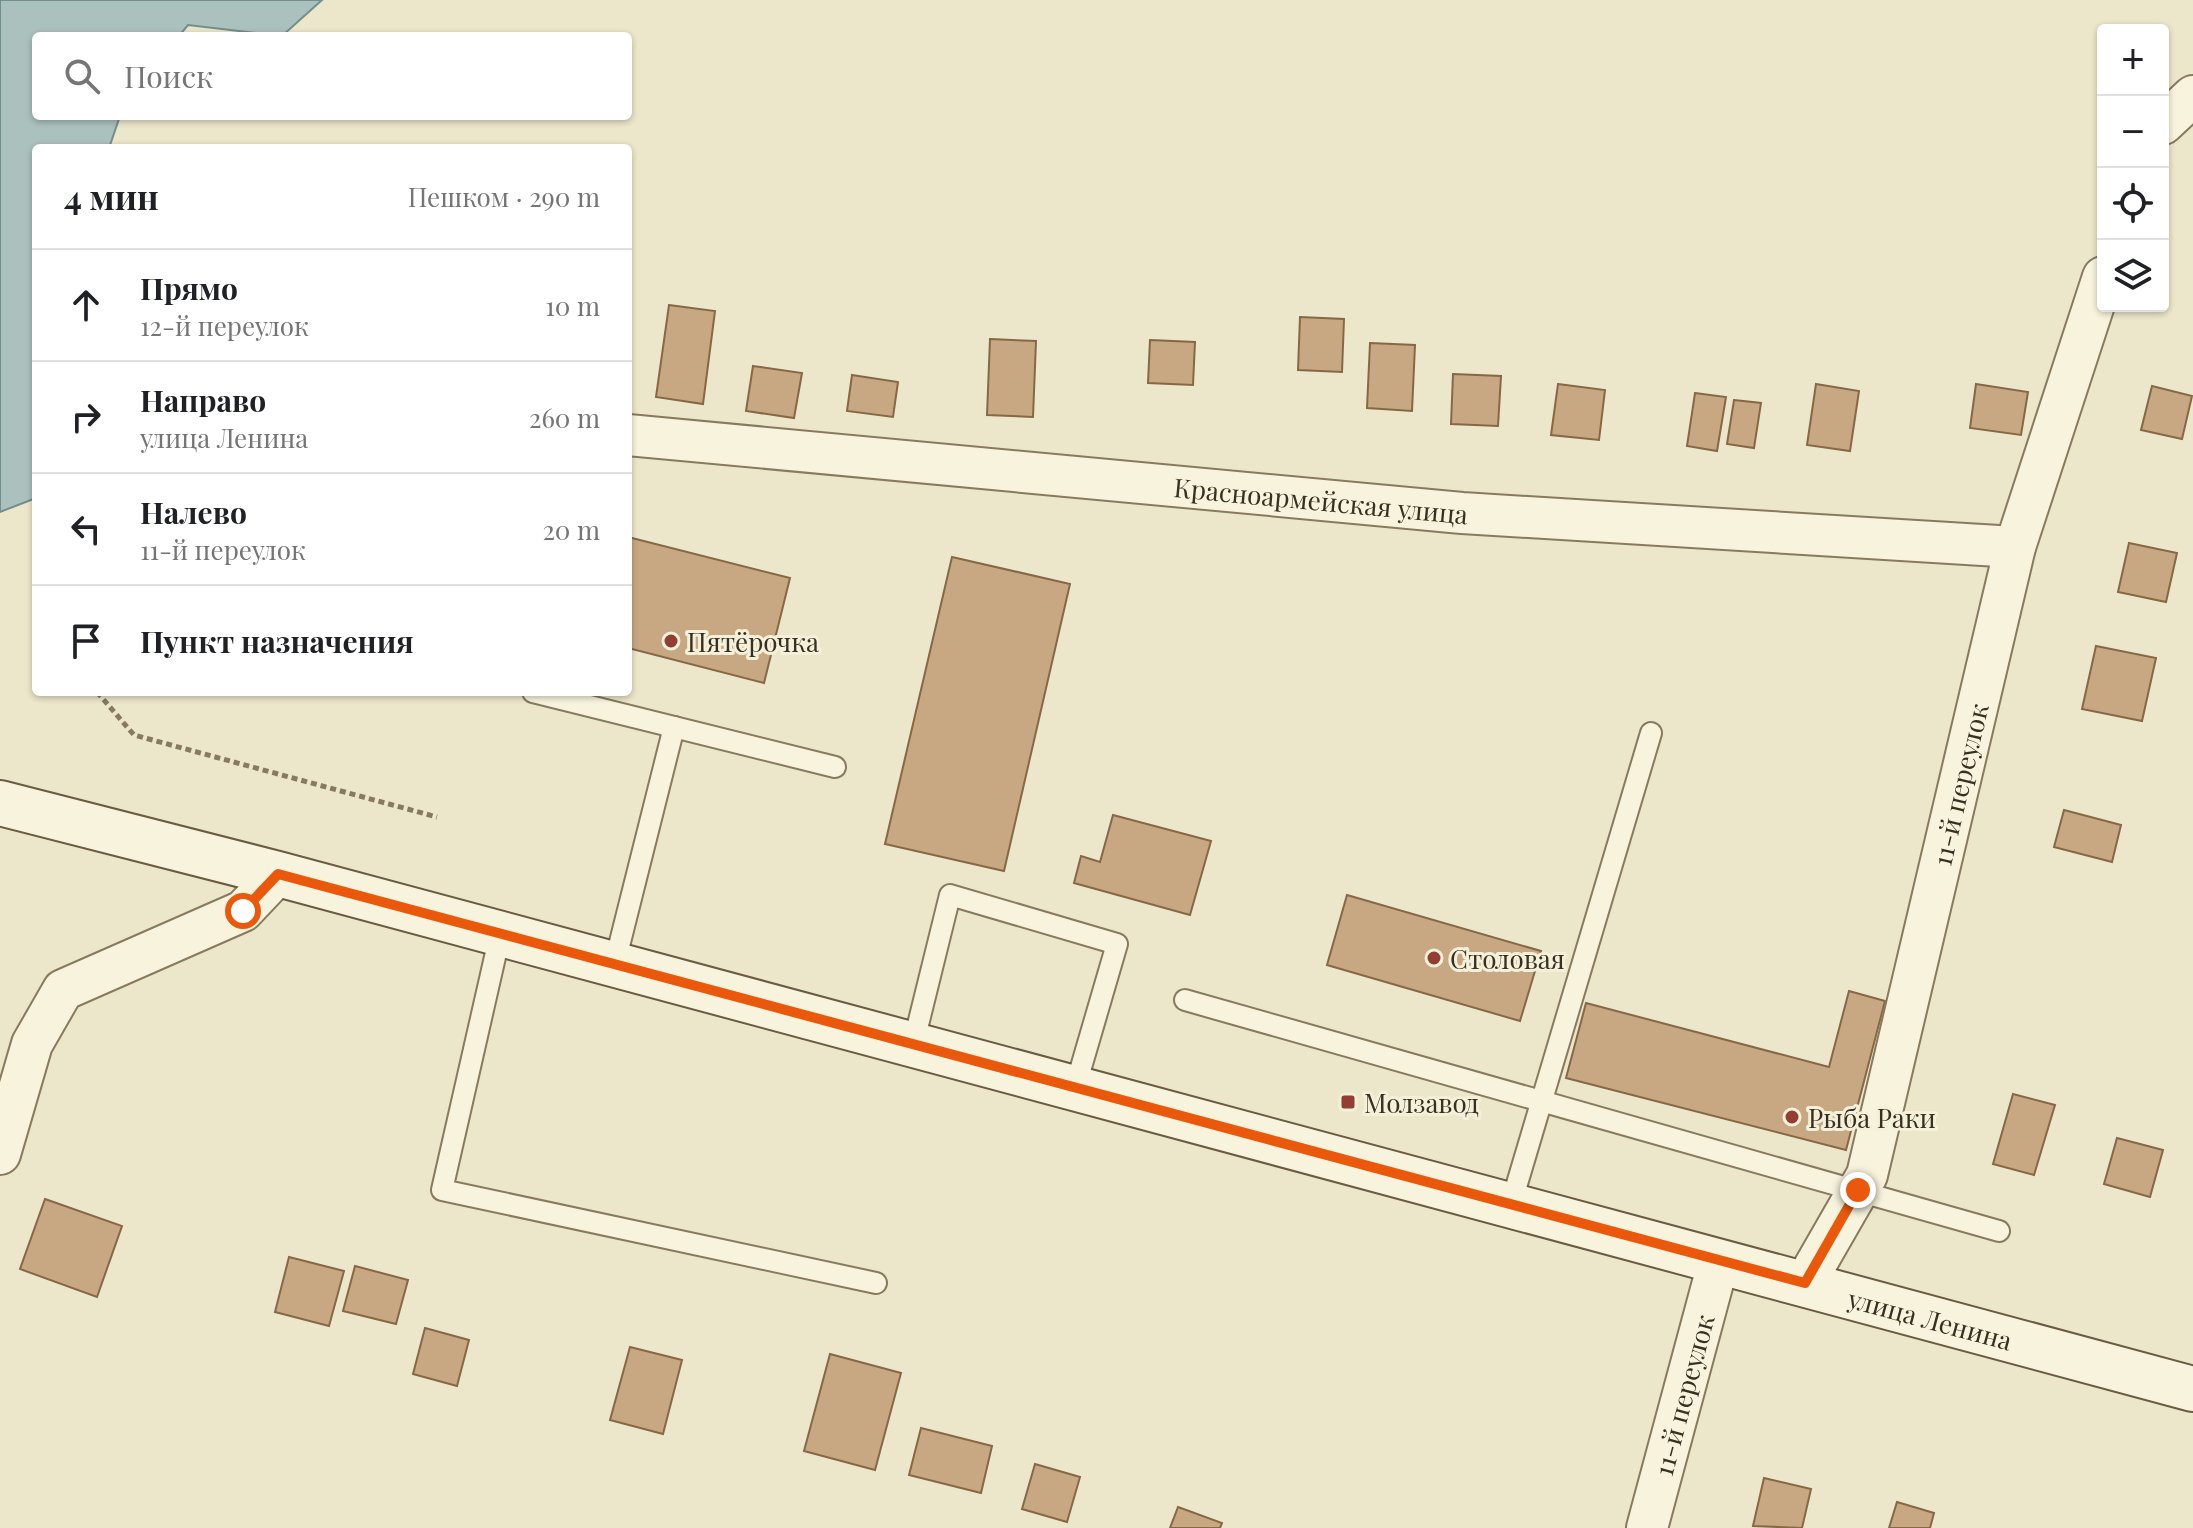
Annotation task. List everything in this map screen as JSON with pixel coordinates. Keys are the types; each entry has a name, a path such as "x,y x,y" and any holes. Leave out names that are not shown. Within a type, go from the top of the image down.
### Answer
{"street":[{"path":"2169,118 2193,96"},
{"name":"11-й переулок","path":"1805,1283 1867,1175 2015,547 2097,295"},
{"name":"Красноармейская улица","path":"632,435 1462,513 2015,547"},
{"name":"улица Ленина","path":"0,803 278,874 2193,1389"},
{"path":"0,1154 32,1044 63,990 243,911 278,874"},
{"name":"11-й переулок","path":"1647,1528 1719,1260"}],"lane":[{"path":"549,696 835,767"},
{"path":"614,966 674,727"},
{"path":"1511,1204 1651,733"},
{"path":"913,1045 950,895 1117,944 1075,1088"},
{"path":"500,935 442,1190 876,1283"},
{"path":"1185,1000 1999,1231"}],"path":[{"path":"100,696 134,735 437,817"}],"water":[{"path":"0,0 322,0 286,32 248,32 188,25 182,32 32,32 32,120 119,120 110,144 32,144 32,500 0,512"}],"building":[{"path":"669,305 715,311 703,404 656,397"},
{"path":"1300,317 1344,319 1342,372 1298,370"},
{"path":"990,339 1036,341 1033,417 987,415"},
{"path":"1150,340 1195,342 1193,385 1148,383"},
{"path":"1370,343 1415,345 1412,411 1367,408"},
{"path":"753,366 802,373 794,418 746,411"},
{"path":"1453,374 1501,376 1498,426 1451,424"},
{"path":"852,375 898,382 893,417 847,411"},
{"path":"1558,384 1605,390 1599,440 1551,435"},
{"path":"1816,384 1859,391 1850,451 1807,445"},
{"path":"1976,384 2028,392 2021,435 1970,428"},
{"path":"2152,386 2192,396 2182,439 2141,430"},
{"path":"1695,393 1726,397 1717,451 1687,446"},
{"path":"1734,400 1761,403 1754,448 1727,444"},
{"path":"632,538 790,578 764,683 632,649"},
{"path":"2129,543 2177,553 2166,602 2118,592"},
{"path":"952,557 1070,584 1004,871 885,844"},
{"path":"2096,646 2156,658 2142,721 2082,709"},
{"path":"2064,810 2121,825 2112,862 2054,847"},
{"path":"1113,815 1211,841 1190,915 1074,883 1081,856 1100,862"},
{"name":"Столовая","path":"1347,895 1541,951 1520,1021 1327,965"},
{"path":"1849,991 1885,1001 1846,1150 1566,1078 1586,1003 1829,1067"},
{"path":"2013,1094 2055,1105 2034,1175 1993,1164"},
{"path":"2117,1138 2163,1150 2150,1197 2104,1184"},
{"path":"45,1199 122,1226 97,1297 20,1269"},
{"path":"289,1257 344,1271 329,1326 275,1312"},
{"path":"355,1266 408,1280 396,1324 343,1311"},
{"path":"425,1328 469,1340 457,1386 413,1374"},
{"path":"630,1347 682,1360 663,1434 610,1420"},
{"path":"830,1354 901,1373 875,1470 804,1451"},
{"path":"921,1428 992,1446 981,1493 909,1475"},
{"path":"1035,1464 1080,1477 1067,1522 1022,1509"},
{"path":"1764,1478 1811,1489 1802,1528 1753,1526"},
{"path":"1897,1502 1934,1513 1930,1528 1889,1528"},
{"path":"1178,1507 1222,1523 1220,1528 1170,1528"}],"place":[{"name":"Пятёрочка","path":"671,641"},
{"name":"Столовая","path":"1434,958"},
{"name":"Молзавод","path":"1348,1102"},
{"name":"Рыба Раки","path":"1792,1117"}],"route":[{"path":"243,911 278,874 1805,1283 1858,1190"}]}
